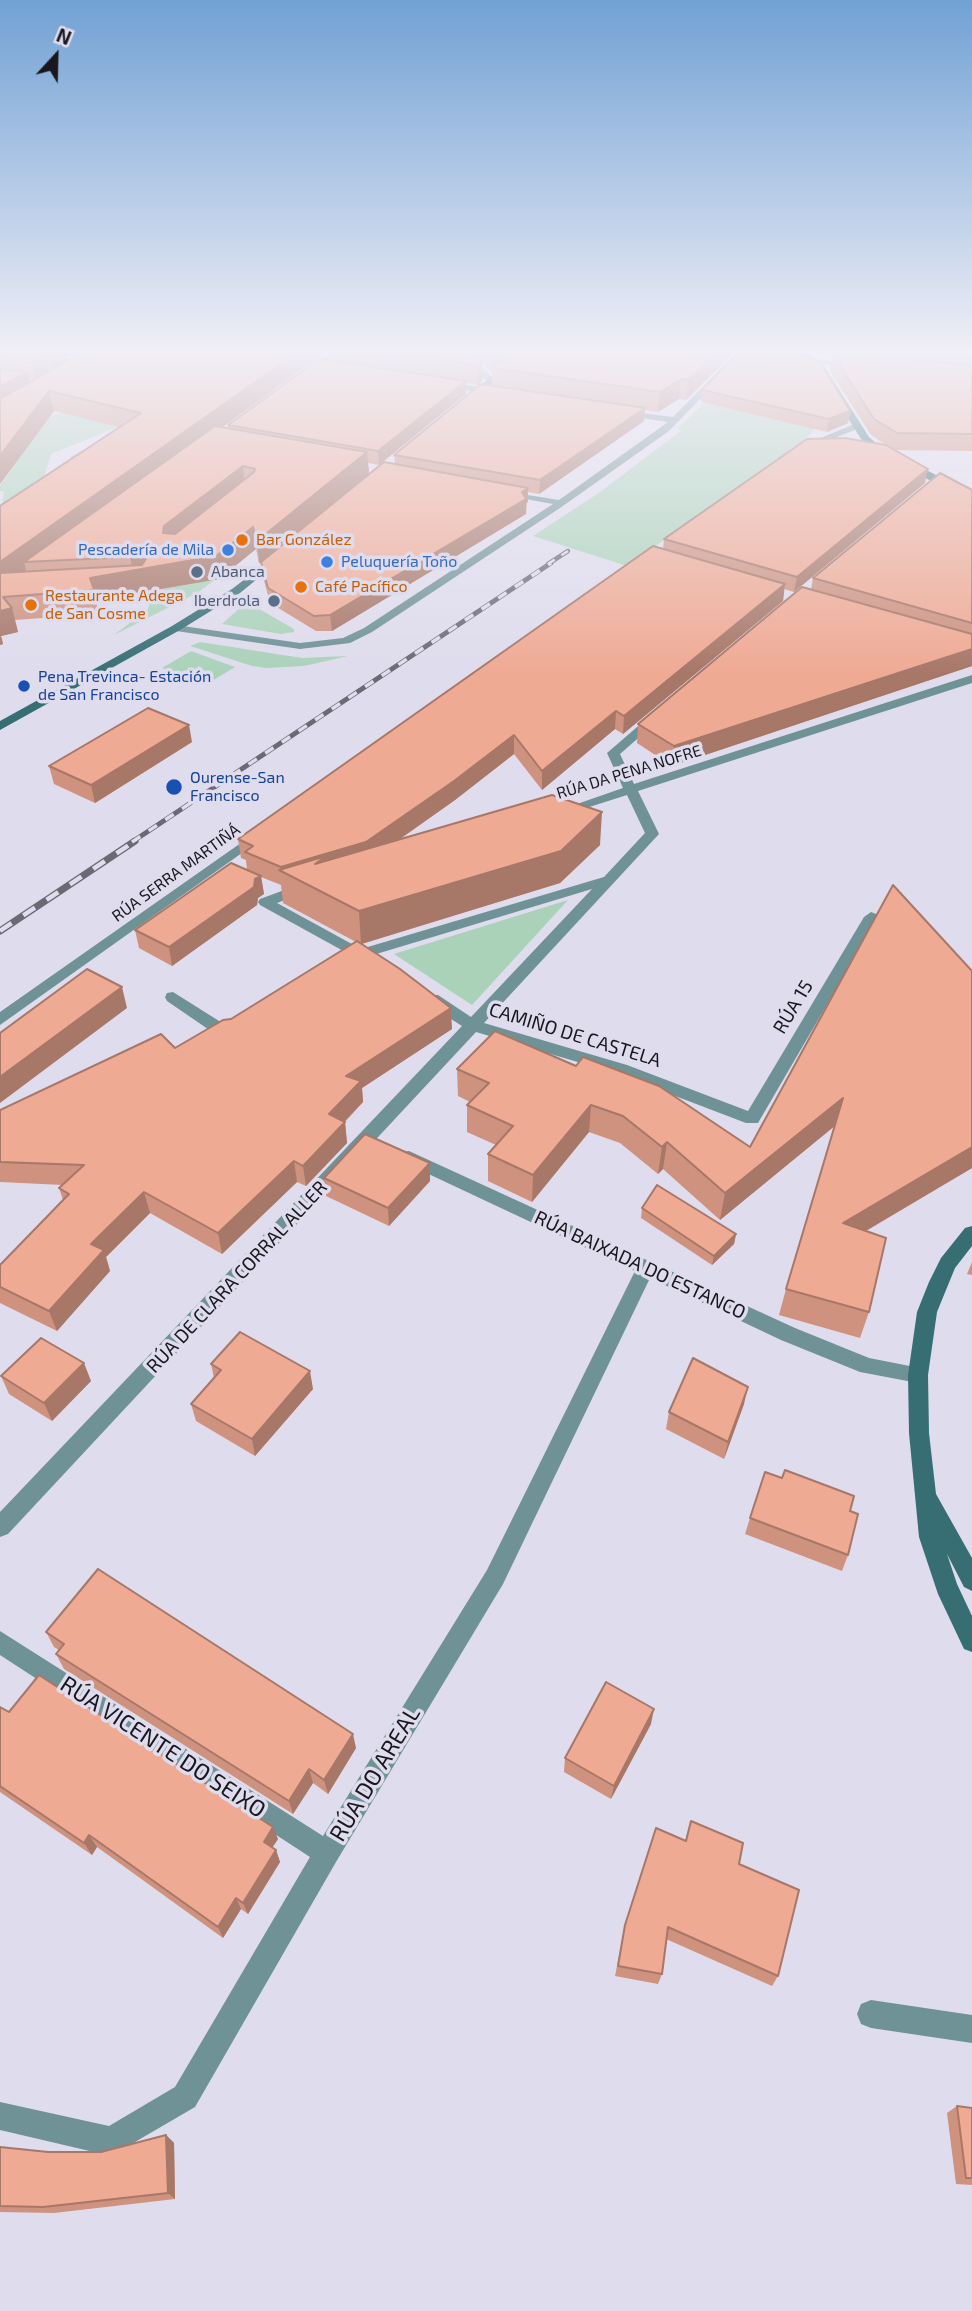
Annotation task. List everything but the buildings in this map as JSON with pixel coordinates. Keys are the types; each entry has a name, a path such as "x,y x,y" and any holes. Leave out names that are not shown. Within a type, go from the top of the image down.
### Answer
{"main road":[{"path":"893,459 972,498"},
{"path":"0,726 176,628 236,591 286,550"},
{"path":"972,1233 948,1263 938,1282 927,1312 918,1376 919,1433 930,1537 946,1586 972,1641"},
{"path":"927,1496 972,1580"}],"street":[{"path":"176,628 300,646 346,641 368,630 561,503 622,459"},
{"path":"926,489 936,481"},
{"path":"496,491 561,503"},
{"name":"RÚA DA PENA NOFRE","path":"542,817 972,679"},
{"path":"633,790 613,753 664,710"},
{"name":"RÚA DE CLARA CORRAL ALLER","path":"0,1527 381,1144 472,1025 652,834 633,790"},
{"name":"RÚA SERRA MARTIÑÁ","path":"0,1020 273,824"},
{"path":"216,865 235,873"},
{"path":"337,966 359,952 610,879"},
{"path":"321,883 276,891 265,902 382,967"},
{"name":"RÚA 15","path":"752,1119 871,917"},
{"name":"CAMIÑO DE CASTELA","path":"416,989 472,1025 621,1069 752,1119"},
{"path":"173,997 228,1034 249,1020"},
{"name":"RÚA BAIXADA DO ESTANCO","path":"381,1144 788,1334 867,1366 918,1376"},
{"name":"RÚA DO AREAL","path":"0,2116 111,2141 185,2096 327,1853 495,1577 646,1268"},
{"name":"RÚA VICENTE DO SEIXO","path":"0,1642 327,1853"},
{"path":"871,2014 972,2029"}],"green space":[{"path":"6,459 50,459 38,499 34,502 2,504 4,491 0,491 0,486 15,464 12,463 13,459"},
{"path":"70,459 107,459 69,485 62,485"},
{"path":"644,459 779,459 627,566 533,536 600,492"},
{"path":"216,579 197,593 114,635 148,609 153,590"},
{"path":"249,603 294,629 294,632 281,634 222,624 244,604"},
{"path":"200,642 302,658 348,656 304,666 266,668 190,646"},
{"path":"191,651 235,667 207,684 162,668"},
{"path":"568,900 472,1005 394,954"}],"railway":[{"path":"548,564 568,551"},
{"path":"132,842 551,563"},
{"path":"0,931 135,841"}],"place":[{"name":"Bar González","path":"242,540"},
{"name":"Pescadería de Mila","path":"228,550"},
{"name":"Peluquería Toño","path":"327,562"},
{"name":"Abanca","path":"197,572"},
{"name":"Café Pacífico","path":"301,587"},
{"name":"Iberdrola","path":"274,601"},
{"name":"Restaurante Adega de San Cosme","path":"31,605"},
{"name":"Pena Trevinca- Estación de San Francisco","path":"24,686"},
{"name":"Ourense-San Francisco","path":"174,787"}]}
